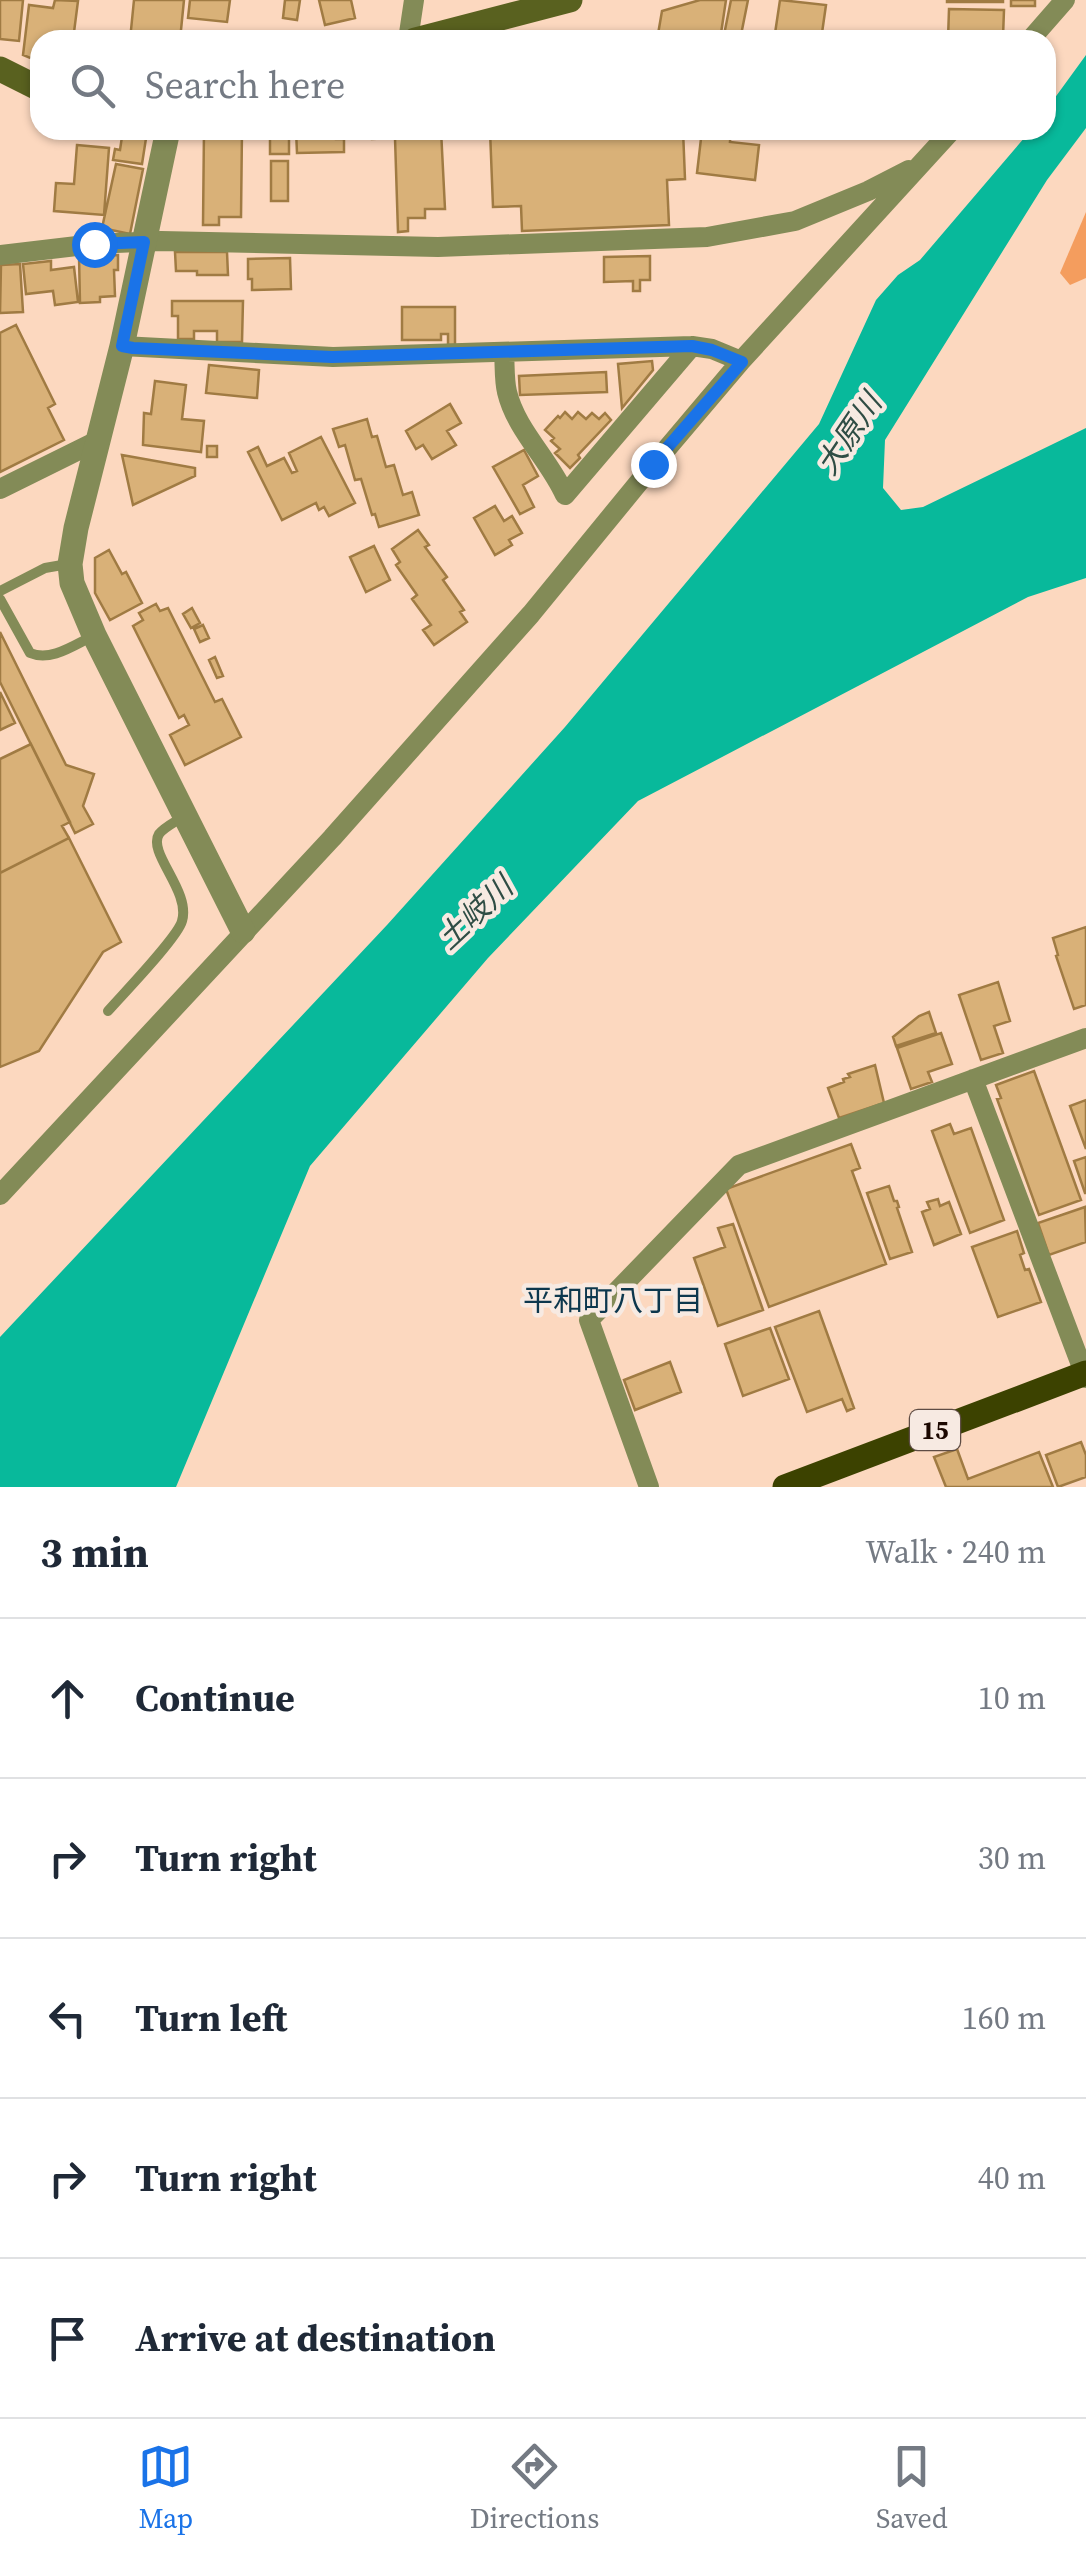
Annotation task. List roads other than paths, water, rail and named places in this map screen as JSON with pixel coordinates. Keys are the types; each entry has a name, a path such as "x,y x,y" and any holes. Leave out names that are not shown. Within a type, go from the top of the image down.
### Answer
{"main road":[{"path":"452,30 570,0"},
{"path":"0,69 30,84"},
{"name":"15","path":"784,1487 1085,1375"}],"street":[{"path":"412,30 414,0"},
{"path":"1038,30 1064,0"},
{"path":"166,140 70,564 72,584 94,636 243,931"},
{"path":"0,1195 332,838 531,614 742,362 943,140"},
{"path":"0,255 144,242 438,247 707,236 795,221 868,192 924,162"},
{"path":"122,346 332,357 692,346 742,362"},
{"path":"504,352 507,393 523,429 565,494 692,346"},
{"path":"0,489 99,440"},
{"path":"650,1487 589,1320 739,1165 1086,1038"},
{"path":"973,1080 1085,1375"}],"lane":[{"path":"0,591 45,568 70,564"},
{"path":"0,599 30,653 39,657 94,636"},
{"path":"108,1011 181,926 184,901 156,840 160,832 185,816"}],"water":[{"path":"1086,55 1086,128 1047,180 885,440 883,488 901,510 923,507 1086,428 1086,578 1028,597 638,801 488,958 310,1166 176,1487 0,1487 0,1337 387,925 565,727 819,424 876,300 898,275 920,260 1022,140 1056,140 1056,96"}],"district":[{"name":"平和町八丁目","path":"613,1301"}],"water label":[{"name":"大原川","path":"849,434"},
{"name":"土岐川","path":"475,913"}]}
